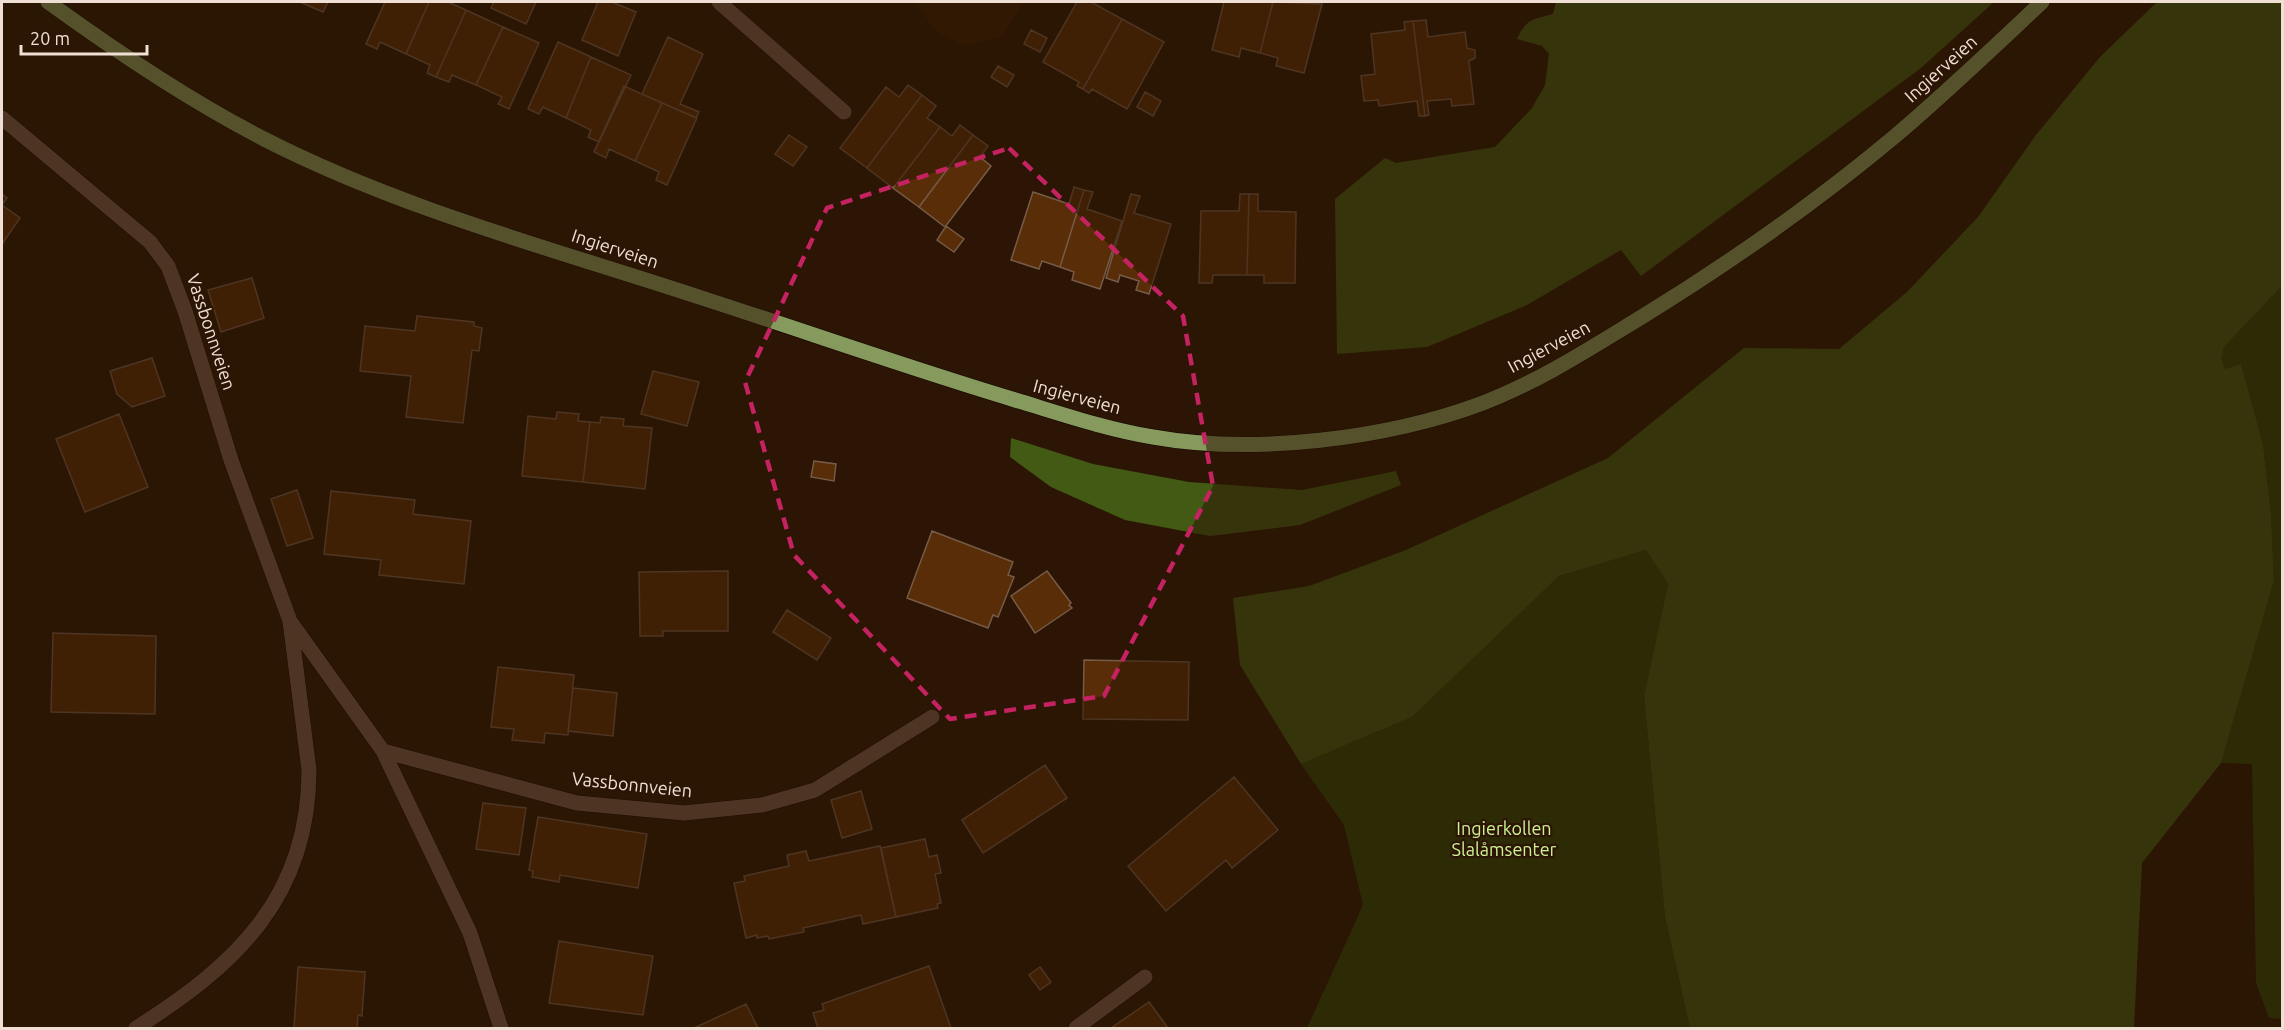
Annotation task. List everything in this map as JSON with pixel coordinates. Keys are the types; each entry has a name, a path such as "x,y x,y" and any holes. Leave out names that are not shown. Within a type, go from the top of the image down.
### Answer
{"main road":[{"name":"Ingierveien","path":"48,2 118,52 196,101 265,140 342,176 437,211 974,388 1083,421 1155,438 1224,443 1297,442 1353,435 1481,404 1538,378 1685,290 1826,190 1942,95 2043,2"}],"street":[{"path":"718,2 844,112"},
{"name":"Vassbonnveien","path":"2,118 150,242 168,266 185,311 231,460 290,621 309,770 307,802 296,858 275,901 243,946 223,966 179,1001 136,1029"},
{"name":"Vassbonnveien","path":"290,621 382,751 470,933 501,1029"},
{"name":"Vassbonnveien","path":"382,751 577,803 684,813 762,805 815,790 932,717"},
{"path":"1076,1029 1145,977"}],"highlighted area":[{"path":"1009,148 1183,316 1213,486 1104,696 950,719 794,555 745,382 827,208"}],"shaded area":[{"path":"916,2 1023,2 1002,37 964,46 934,30"}],"green space":[{"path":"1556,2 1994,2 1921,68 1641,276 1621,250 1527,305 1427,347 1337,354 1335,199 1385,158 1396,163 1495,147 1532,108 1545,85 1549,54 1542,46 1517,39 1530,21 1553,14"},
{"path":"2157,2 2282,2 2282,286 2224,347 2221,358 2225,369 2241,364 2263,444 2271,513 2274,581 2221,763 2142,863 2134,1028 1690,1028 1665,917 1644,696 1668,584 1646,550 1559,576 1412,717 1301,764 1240,665 1233,598 1309,586 1406,550 1608,458 1744,348 1839,349 1907,292 1978,217 2036,135 2100,57"},
{"path":"2282,286 2282,1019 2269,1018 2256,983 2252,764 2221,763 2274,581 2271,513 2263,444 2241,365 2225,369 2220,358 2224,347"},
{"path":"1011,438 1093,464 1189,482 1302,490 1396,471 1401,485 1300,525 1210,536 1125,520 1051,487 1010,457"},
{"name":"Ingierkollen Slalåmsenter","path":"1646,550 1668,584 1644,696 1665,917 1690,1028 1307,1028 1363,905 1344,825 1301,764 1412,717 1559,576"}],"building":[{"path":"300,2 328,2 323,12"},
{"path":"385,2 429,2 406,54 380,42 377,49 366,44"},
{"path":"429,2 448,2 466,10 436,77 427,73 430,65 406,54"},
{"path":"494,2 536,2 526,24 491,8"},
{"path":"598,2 612,2 636,12 618,56 582,40"},
{"path":"1077,2 1091,2 1122,19 1083,89 1077,86 1079,82 1043,62"},
{"path":"1224,2 1273,2 1260,53 1241,48 1239,57 1212,50"},
{"path":"1273,2 1322,4 1304,73 1276,66 1278,58 1260,53"},
{"path":"466,10 503,27 476,85 452,75 449,82 436,77"},
{"path":"1122,19 1164,42 1127,109 1092,89 1089,93 1083,89"},
{"path":"1426,20 1428,37 1465,32 1467,48 1475,50 1475,58 1469,61 1474,104 1452,106 1451,99 1427,101 1429,115 1425,116 1413,21"},
{"path":"1413,21 1425,116 1419,116 1417,101 1379,106 1378,100 1364,101 1361,76 1375,74 1371,34 1405,30 1404,22"},
{"path":"503,27 539,43 509,109 498,104 502,97 476,85"},
{"path":"1031,30 1047,38 1040,52 1024,44"},
{"path":"668,37 703,54 680,104 699,112 696,118 642,94"},
{"path":"558,42 591,57 566,118 543,107 539,114 528,109"},
{"path":"591,57 631,75 599,142 588,137 591,130 566,118"},
{"path":"998,66 1014,75 1007,87 991,77"},
{"path":"908,85 922,95 867,168 840,148 886,87 899,97"},
{"path":"624,86 662,103 635,161 609,149 606,158 594,152"},
{"path":"1145,92 1161,101 1153,116 1137,107"},
{"path":"922,95 936,106 927,118 940,127 893,188 867,168"},
{"path":"662,103 697,118 667,185 656,180 659,172 635,161"},
{"path":"960,125 973,135 919,207 893,188 940,127 952,136"},
{"path":"789,135 807,147 793,166 775,154"},
{"path":"973,135 988,146 980,157 991,166 945,227 919,207"},
{"path":"1074,187 1084,190 1060,267 1042,261 1039,269 1011,260 1033,192 1069,204"},
{"path":"1084,190 1093,192 1087,209 1122,221 1100,289 1072,280 1074,272 1060,267"},
{"path":"2,194 7,198 2,205"},
{"path":"1131,194 1140,196 1134,213 1171,224 1149,294 1136,290 1139,281 1120,275 1118,282 1106,278"},
{"path":"1240,194 1249,194 1247,275 1213,275 1212,283 1199,283 1201,211 1239,211"},
{"path":"1249,194 1258,194 1258,211 1296,212 1295,283 1264,283 1264,275 1247,275"},
{"path":"2,205 20,218 2,244"},
{"path":"946,226 964,239 954,252 937,240"},
{"path":"252,278 264,318 221,332 208,290"},
{"path":"417,316 474,322 474,326 482,328 479,351 472,350 463,423 406,417 411,376 360,371 365,326 415,331"},
{"path":"152,358 165,396 132,407 117,394 110,371"},
{"path":"653,371 699,382 687,426 641,414"},
{"path":"557,412 579,414 578,421 590,422 583,482 522,476 528,416 556,419"},
{"path":"119,414 148,487 85,512 56,439"},
{"path":"601,417 624,419 623,426 652,428 645,489 583,482 590,422 600,423"},
{"path":"814,461 836,464 834,481 811,477"},
{"path":"297,490 313,538 287,546 271,499"},
{"path":"331,491 415,500 413,514 471,521 464,584 379,575 381,560 324,554"},
{"path":"932,531 1013,562 1008,575 1014,577 998,617 993,615 988,628 907,598"},
{"path":"728,571 728,631 663,631 663,636 640,636 639,572"},
{"path":"1047,571 1071,603 1069,605 1072,608 1035,633 1011,596"},
{"path":"787,610 831,638 817,660 773,632"},
{"path":"53,633 156,636 155,714 51,712"},
{"path":"1084,660 1189,662 1188,720 1083,719"},
{"path":"498,667 574,675 568,735 545,733 544,743 512,740 514,729 491,727"},
{"path":"573,688 617,693 613,736 568,731"},
{"path":"1045,765 1067,798 983,853 962,820"},
{"path":"1234,777 1278,830 1232,868 1226,860 1166,911 1128,866"},
{"path":"861,791 872,829 842,838 831,800"},
{"path":"483,803 526,808 519,855 476,849"},
{"path":"538,817 647,834 638,888 560,875 559,882 532,877 533,871 529,870"},
{"path":"925,839 929,857 937,855 941,873 935,874 941,903 937,904 938,908 896,917 881,848"},
{"path":"880,846 896,917 863,924 861,915 803,928 804,932 769,939 768,936 757,938 757,935 746,938 734,883 745,881 744,876 789,866 787,855 806,851 809,861"},
{"path":"559,941 653,956 643,1015 549,1003"},
{"path":"929,966 951,1028 818,1028 813,1013 824,1010 822,1004"},
{"path":"298,967 365,972 362,1016 358,1015 357,1028 294,1028"},
{"path":"1040,967 1051,982 1040,990 1029,975"},
{"path":"1149,1002 1168,1028 1111,1028"},
{"path":"746,1004 758,1028 694,1028"}]}
